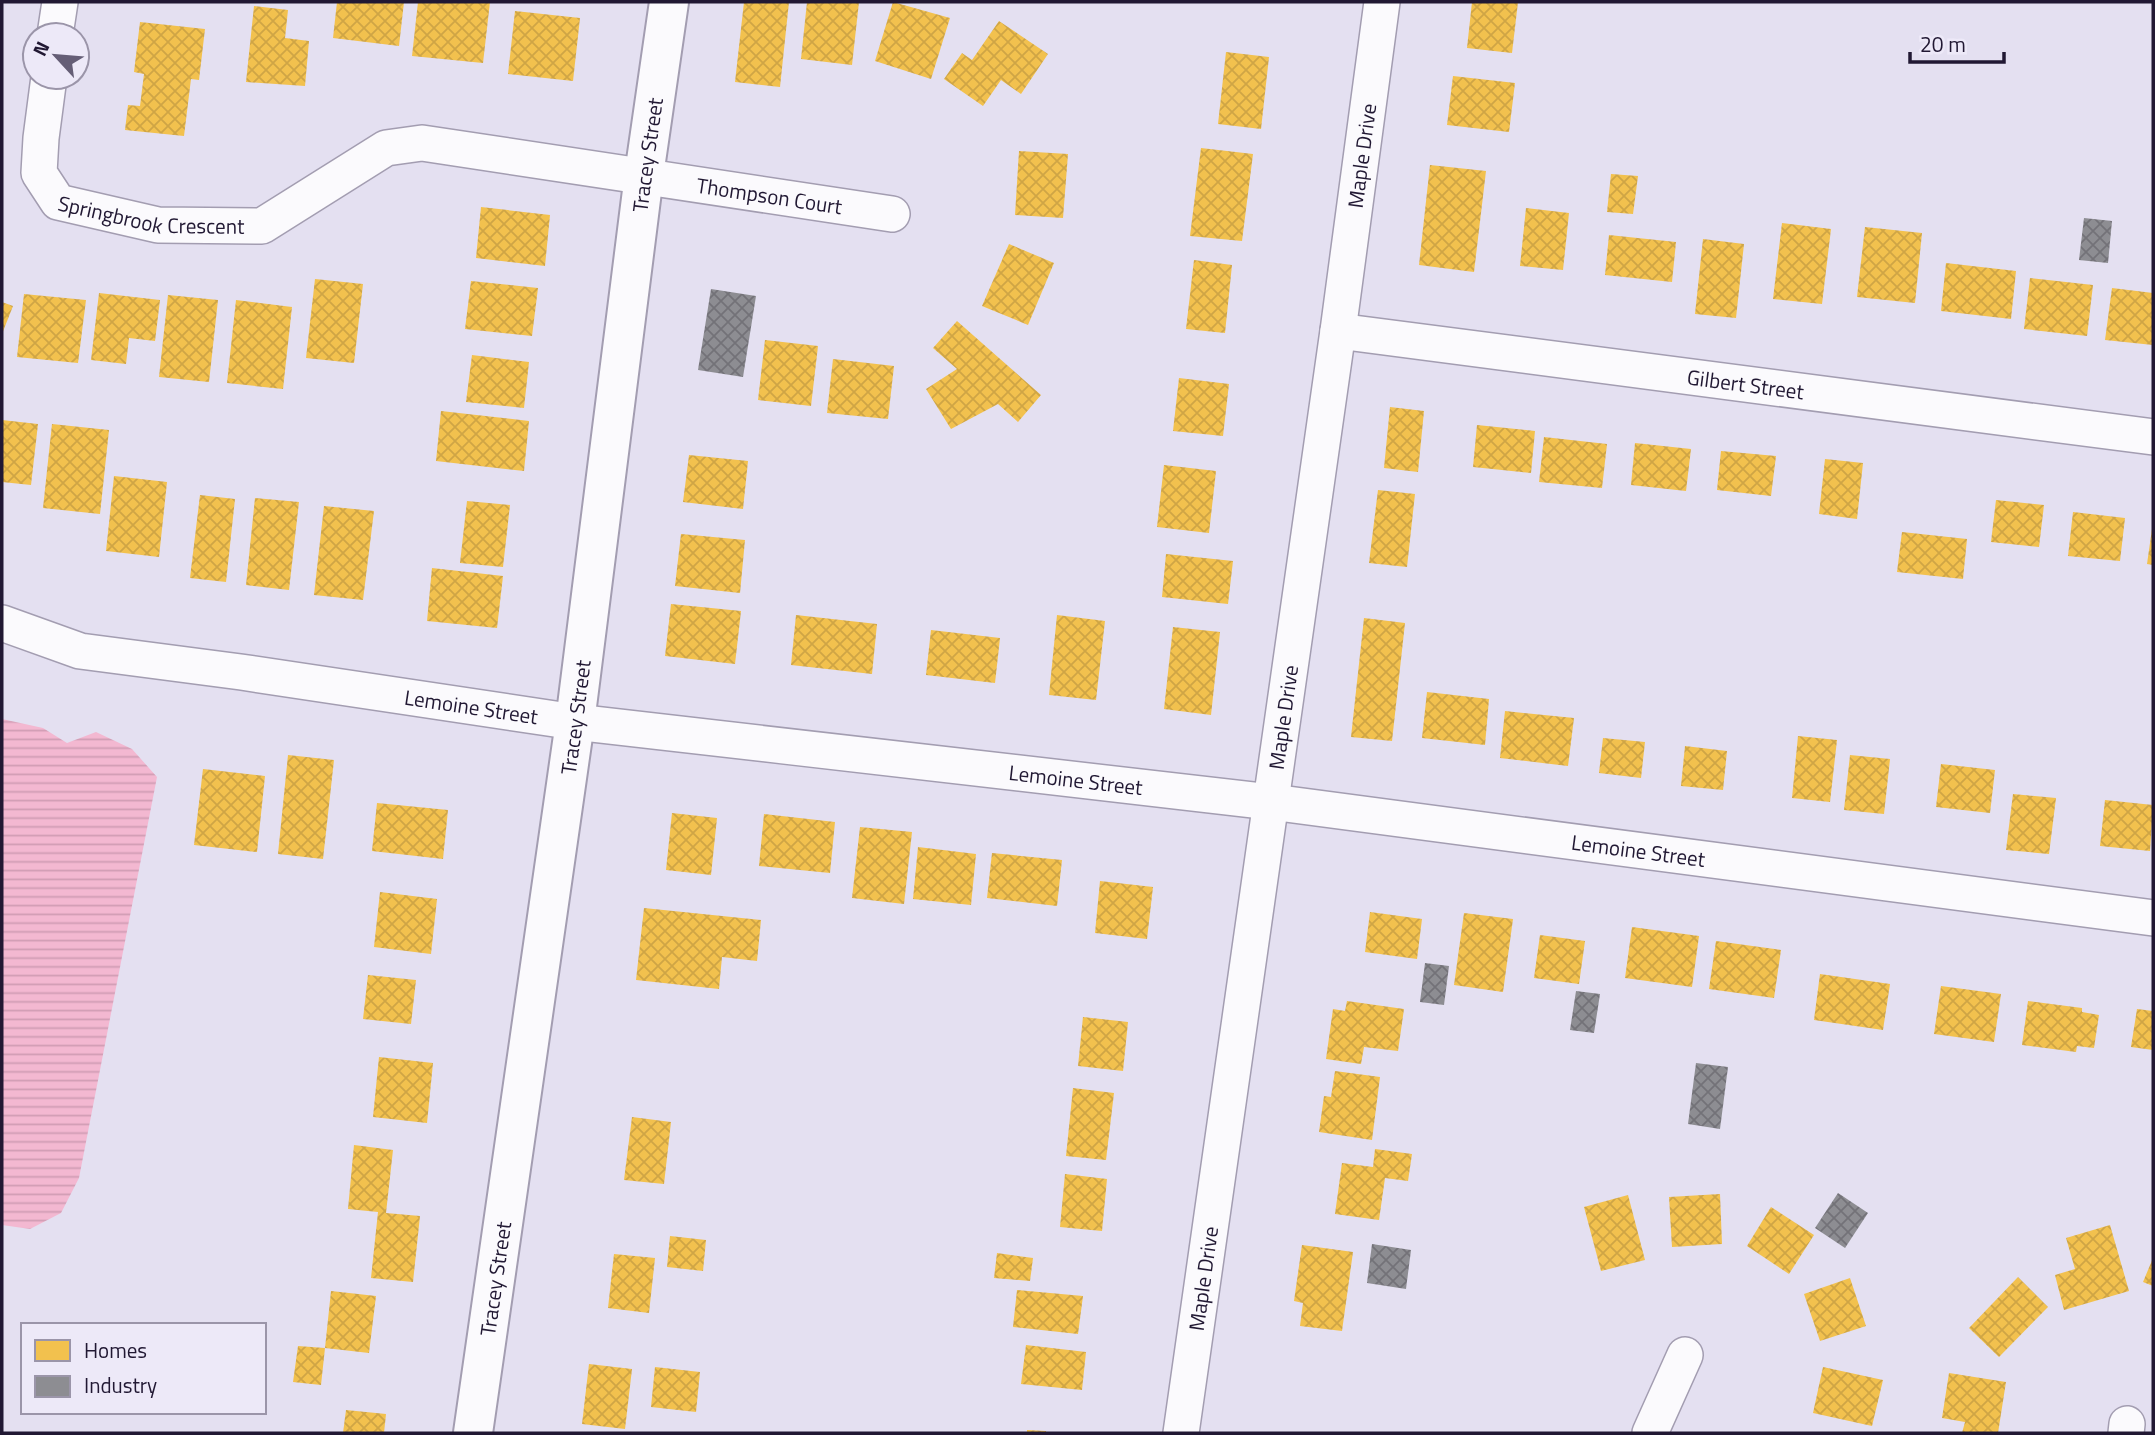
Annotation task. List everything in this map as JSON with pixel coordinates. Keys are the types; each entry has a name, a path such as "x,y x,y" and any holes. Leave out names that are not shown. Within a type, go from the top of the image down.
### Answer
{"street":[{"path":"57,21 60,2"},
{"name":"Tracey Street","path":"473,1433 575,722 668,2"},
{"name":"Maple Drive","path":"1181,1433 1338,331 1382,2"},
{"name":"Springbrook Crescent","path":"47,91 39,173 58,202 158,225 262,226 386,148 422,143 644,175"},
{"name":"Thompson Court","path":"644,175 892,214"},
{"name":"Gilbert Street","path":"1338,331 2153,438"},
{"name":"Lemoine Street","path":"2,623 80,651 242,671 575,722 1271,802 2153,918"},
{"path":"1650,1433 1685,1355"}],"shaded area":[{"path":"2,719 43,728 67,743 96,732 132,749 157,777 79,1178 61,1213 30,1229 2,1225"}],"building: Homes":[{"path":"337,2 404,2 399,46 333,38"},
{"path":"418,2 490,2 483,63 412,56"},
{"path":"744,2 789,2 780,87 735,82"},
{"path":"807,2 859,2 852,65 801,59"},
{"path":"893,2 950,18 931,79 875,61"},
{"path":"1472,2 1518,2 1512,53 1467,48"},
{"path":"254,6 288,10 285,38 309,41 305,86 246,82"},
{"path":"515,11 580,18 573,81 508,74"},
{"path":"999,21 1048,54 1021,94 1001,80 983,106 944,79 962,53 972,60"},
{"path":"140,22 205,29 199,80 191,79 184,136 125,130 128,105 140,106 144,74 134,72"},
{"path":"1226,52 1269,57 1261,129 1218,124"},
{"path":"1453,76 1515,83 1509,132 1447,125"},
{"path":"1201,148 1253,154 1242,241 1190,236"},
{"path":"1019,151 1068,154 1063,218 1015,215"},
{"path":"1430,165 1486,171 1474,272 1419,265"},
{"path":"1611,174 1638,176 1633,214 1607,212"},
{"path":"481,207 550,215 545,266 476,258"},
{"path":"1526,208 1569,213 1563,270 1520,266"},
{"path":"1782,223 1831,229 1822,304 1773,299"},
{"path":"1865,227 1922,233 1915,303 1857,297"},
{"path":"1609,235 1676,242 1672,282 1605,275"},
{"path":"1703,239 1744,244 1736,318 1695,314"},
{"path":"1009,244 1054,263 1028,325 982,306"},
{"path":"1194,260 1232,265 1225,333 1186,329"},
{"path":"1946,263 2016,271 2011,319 1941,311"},
{"path":"2030,278 2093,285 2087,336 2024,329"},
{"path":"315,279 363,284 354,363 306,358"},
{"path":"471,281 538,288 532,336 465,329"},
{"path":"2112,288 2153,293 2153,345 2105,340"},
{"path":"99,293 160,300 155,341 129,338 126,364 91,360"},
{"path":"24,294 86,300 78,363 17,357"},
{"path":"168,295 218,300 209,382 159,377"},
{"path":"236,300 292,307 283,389 227,383"},
{"path":"2,302 13,306 2,334"},
{"path":"957,321 1041,395 1018,422 998,404 951,429 926,389 957,369 933,348"},
{"path":"765,340 818,346 811,406 758,400"},
{"path":"472,355 529,362 524,408 466,402"},
{"path":"833,359 894,366 888,419 827,413"},
{"path":"1179,378 1229,384 1223,436 1173,431"},
{"path":"1390,407 1424,411 1418,472 1384,468"},
{"path":"441,411 529,421 524,471 436,461"},
{"path":"2,420 38,424 31,485 2,482"},
{"path":"52,424 109,430 100,514 43,508"},
{"path":"1477,425 1535,431 1531,473 1473,467"},
{"path":"1544,437 1607,444 1602,488 1539,482"},
{"path":"1635,443 1691,449 1686,491 1631,485"},
{"path":"1721,451 1776,456 1771,496 1717,490"},
{"path":"689,455 748,461 743,509 683,502"},
{"path":"1825,459 1863,463 1857,519 1819,514"},
{"path":"1164,465 1216,471 1209,533 1157,527"},
{"path":"114,476 167,482 159,557 106,551"},
{"path":"1378,490 1415,494 1407,567 1369,563"},
{"path":"200,495 235,499 226,582 190,578"},
{"path":"255,498 299,502 289,590 246,585"},
{"path":"1996,500 2044,505 2039,547 1991,542"},
{"path":"467,501 510,505 503,567 460,563"},
{"path":"324,506 374,511 363,600 314,595"},
{"path":"2073,512 2125,518 2120,561 2068,556"},
{"path":"2153,529 2153,565 2147,564"},
{"path":"1902,532 1967,539 1963,579 1897,572"},
{"path":"681,534 745,540 740,593 675,586"},
{"path":"1166,554 1233,561 1228,604 1162,597"},
{"path":"432,568 503,576 497,628 427,621"},
{"path":"671,604 741,611 735,664 665,656"},
{"path":"796,615 877,624 872,674 791,665"},
{"path":"1057,615 1105,621 1096,700 1049,695"},
{"path":"1364,618 1405,623 1392,741 1351,737"},
{"path":"1173,627 1220,632 1211,715 1164,709"},
{"path":"931,630 1000,638 995,683 926,675"},
{"path":"1427,692 1489,699 1485,745 1422,738"},
{"path":"1505,711 1574,718 1568,766 1500,758"},
{"path":"1798,736 1837,740 1830,802 1792,798"},
{"path":"1603,738 1645,742 1641,778 1599,773"},
{"path":"1685,746 1727,751 1723,790 1681,786"},
{"path":"288,755 334,760 323,859 278,854"},
{"path":"1850,755 1890,759 1884,814 1844,810"},
{"path":"1941,764 1995,770 1990,813 1936,807"},
{"path":"203,769 265,776 257,852 194,845"},
{"path":"2013,794 2056,798 2049,854 2006,850"},
{"path":"2105,800 2153,805 2150,851 2100,846"},
{"path":"377,803 448,810 443,859 372,851"},
{"path":"672,813 717,818 711,875 666,870"},
{"path":"764,814 835,822 830,873 759,866"},
{"path":"860,827 912,832 904,904 852,898"},
{"path":"918,847 976,854 971,905 913,899"},
{"path":"992,853 1062,860 1057,906 987,898"},
{"path":"1100,881 1153,887 1147,939 1095,933"},
{"path":"380,892 437,899 431,954 374,947"},
{"path":"644,908 761,920 757,961 722,957 719,989 636,980"},
{"path":"1370,912 1422,919 1417,959 1365,952"},
{"path":"1464,913 1513,919 1503,992 1454,985"},
{"path":"1632,927 1699,936 1692,987 1625,978"},
{"path":"1540,935 1585,941 1579,984 1534,978"},
{"path":"1716,941 1781,950 1774,998 1709,989"},
{"path":"1820,974 1890,984 1883,1030 1814,1020"},
{"path":"368,975 416,980 411,1024 363,1019"},
{"path":"1941,986 2001,994 1994,1042 1934,1034"},
{"path":"1347,1001 1404,1009 1398,1051 1364,1047 1361,1064 1326,1059 1333,1009 1345,1011"},
{"path":"2028,1001 2082,1008 2082,1012 2099,1015 2094,1048 2077,1046 2076,1052 2022,1045"},
{"path":"2137,1009 2153,1011 2153,1050 2131,1047"},
{"path":"1083,1017 1128,1022 1123,1071 1078,1066"},
{"path":"379,1057 433,1063 427,1123 373,1117"},
{"path":"1335,1071 1380,1077 1372,1140 1319,1132 1324,1096 1331,1097"},
{"path":"1073,1088 1114,1093 1106,1160 1066,1156"},
{"path":"632,1117 671,1122 664,1184 624,1180"},
{"path":"354,1145 393,1150 386,1213 420,1216 413,1282 371,1278 378,1212 348,1209"},
{"path":"1375,1149 1412,1154 1408,1181 1385,1178 1379,1220 1335,1214 1342,1163 1373,1167"},
{"path":"1065,1174 1107,1179 1102,1231 1060,1227"},
{"path":"1720,1194 1722,1244 1672,1247 1669,1197"},
{"path":"1628,1195 1645,1260 1601,1271 1584,1207"},
{"path":"1771,1207 1814,1235 1789,1274 1747,1246"},
{"path":"2110,1225 2129,1291 2064,1310 2055,1275 2075,1269 2066,1238"},
{"path":"670,1236 706,1240 703,1271 667,1267"},
{"path":"1302,1245 1353,1252 1342,1331 1300,1326 1303,1303 1294,1301"},
{"path":"997,1253 1033,1258 1030,1281 994,1278"},
{"path":"614,1254 655,1258 649,1313 608,1308"},
{"path":"2153,1258 2153,1286 2143,1282"},
{"path":"2018,1277 2048,1307 1999,1357 1969,1328"},
{"path":"1850,1278 1866,1326 1820,1341 1804,1294"},
{"path":"1017,1290 1083,1296 1078,1334 1013,1327"},
{"path":"331,1291 376,1296 369,1353 325,1348"},
{"path":"1026,1345 1086,1352 1082,1390 1021,1384"},
{"path":"298,1346 325,1348 321,1385 293,1382"},
{"path":"589,1364 632,1369 625,1429 582,1424"},
{"path":"655,1367 700,1372 696,1412 651,1407"},
{"path":"1823,1367 1883,1380 1872,1426 1813,1413"},
{"path":"1949,1373 2006,1382 1998,1433 1962,1433 1965,1422 1942,1418"},
{"path":"346,1410 386,1414 384,1433 343,1433"},
{"path":"1027,1430 1046,1431 1046,1433 1027,1433"}],"building: Industry":[{"path":"2084,218 2112,221 2108,263 2079,260"},
{"path":"711,289 756,296 743,377 698,370"},
{"path":"1425,963 1449,966 1444,1005 1420,1002"},
{"path":"1576,991 1600,994 1594,1033 1570,1030"},
{"path":"1696,1063 1728,1067 1720,1129 1688,1124"},
{"path":"1838,1193 1868,1213 1845,1248 1815,1228"},
{"path":"1372,1244 1411,1250 1406,1289 1367,1283"}]}
